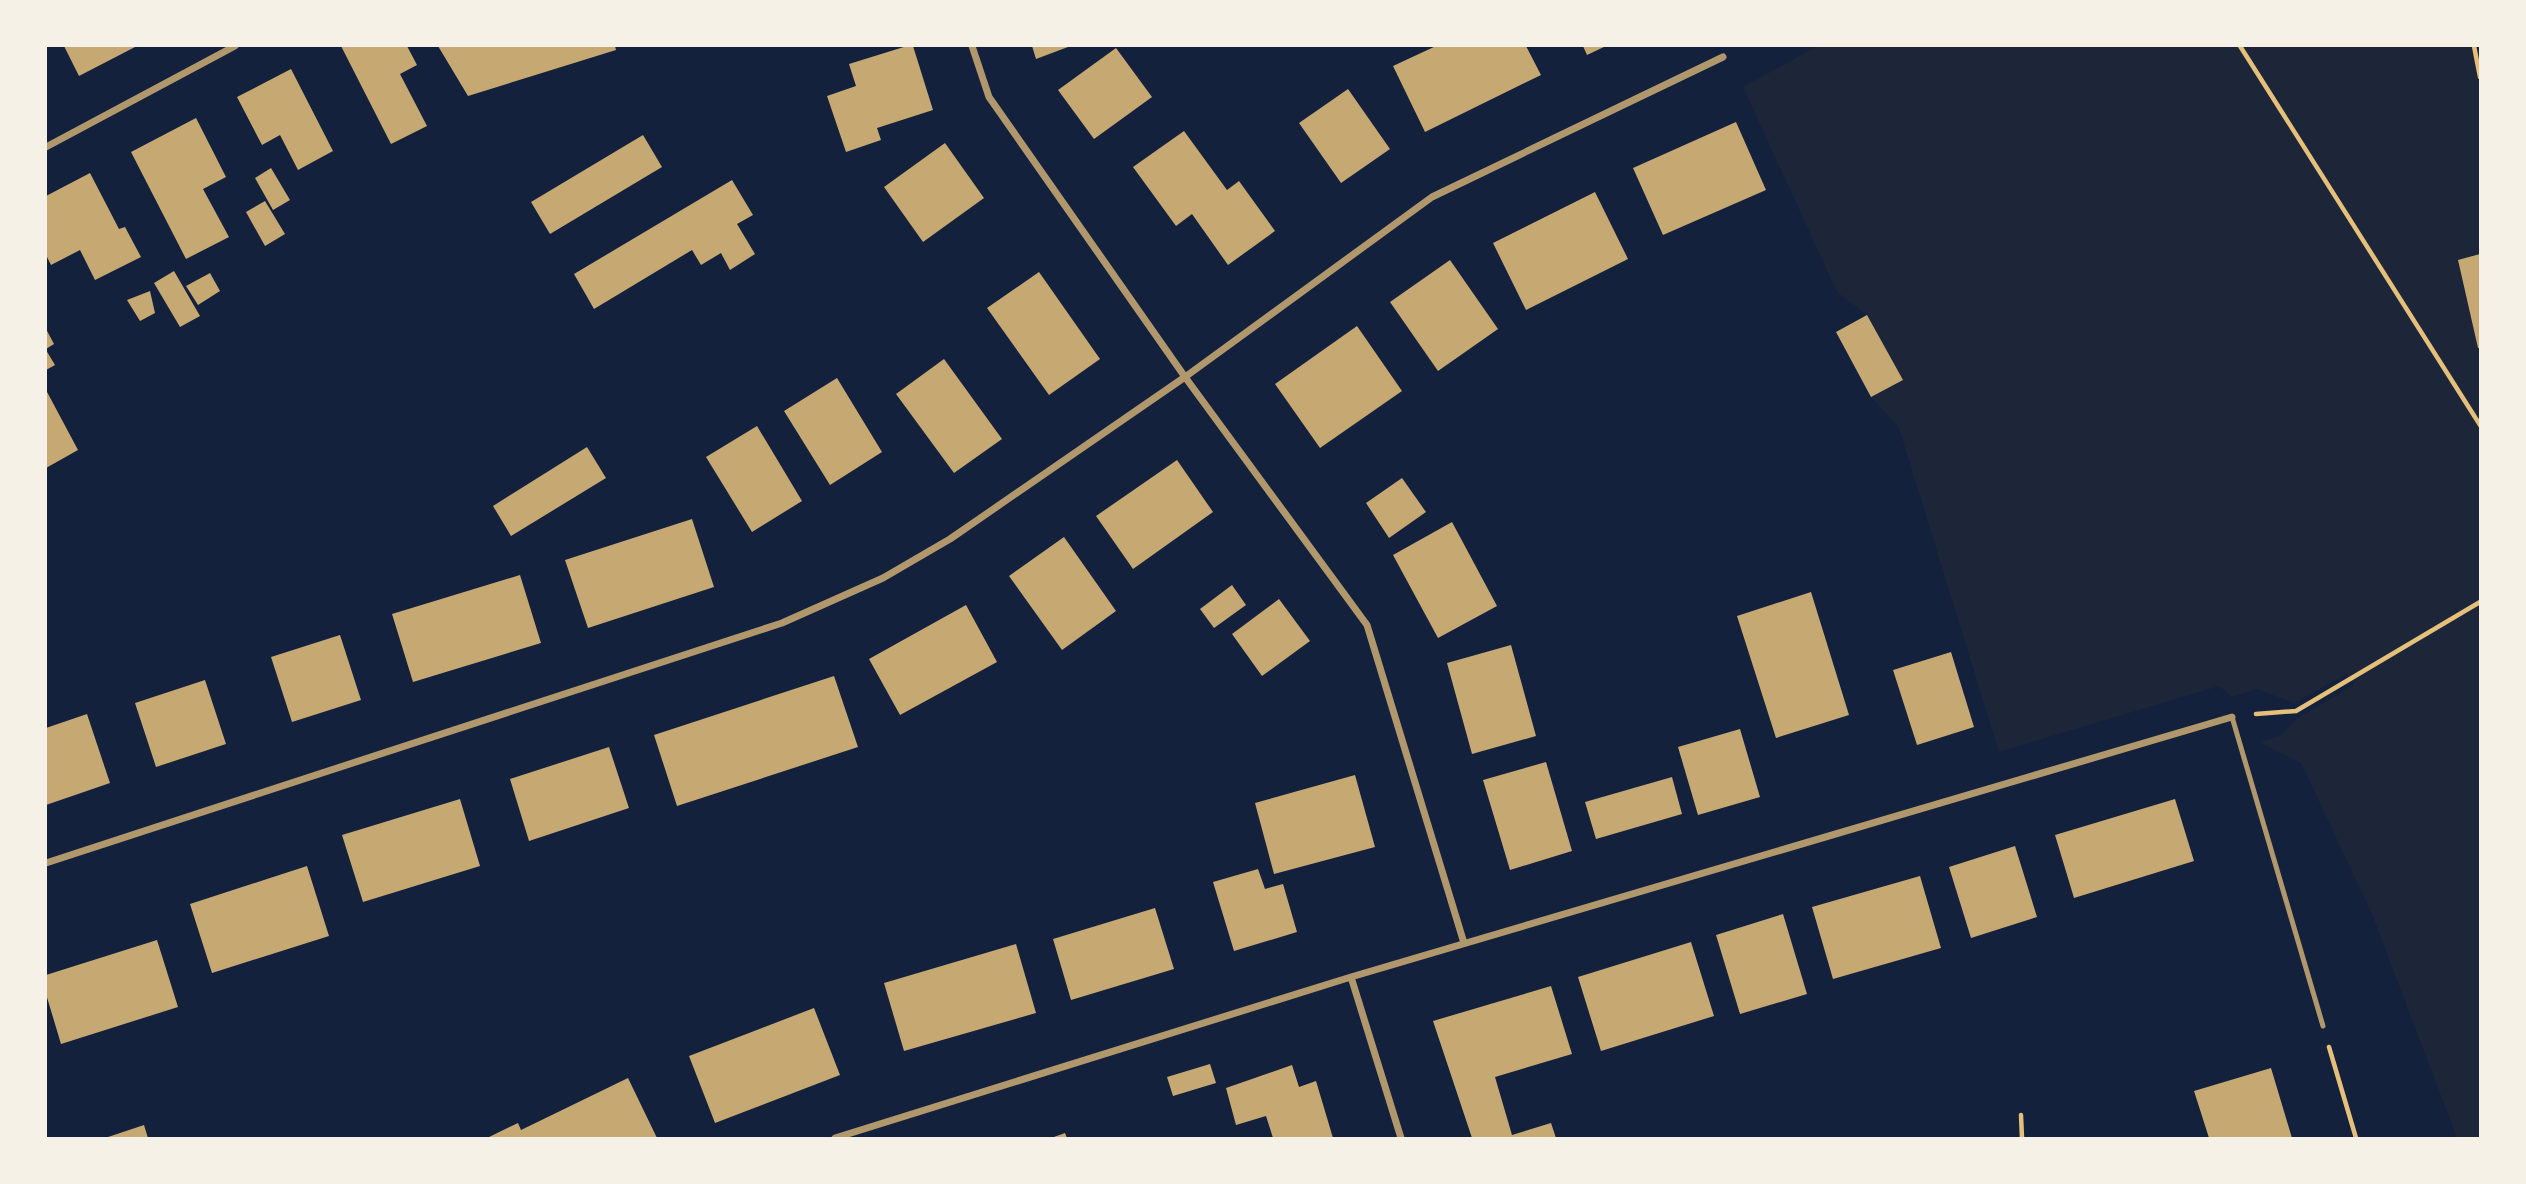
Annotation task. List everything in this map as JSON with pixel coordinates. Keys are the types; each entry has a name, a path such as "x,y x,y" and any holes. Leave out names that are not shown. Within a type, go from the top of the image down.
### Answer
{"street":[{"path":"46,148 235,46"},
{"path":"972,46 989,97 1185,377 1367,625 1464,943"},
{"path":"46,863 782,623 883,578 950,539 1185,377 1432,197 1723,57"},
{"path":"835,1139 1350,977 2232,717"},
{"path":"1350,977 1401,1139"}],"lane":[{"path":"2232,717 2323,1026"}],"path":[{"path":"2240,46 2480,425"},
{"path":"2474,46 2480,76"},
{"path":"2232,717 2296,711 2480,602"},
{"path":"2323,1026 2356,1139"},
{"path":"2021,1115 2022,1139"}],"shaded area":[{"path":"1818,46 2480,46 2480,1138 2457,1138 2372,914 2301,763 2259,742 2280,736 2298,718 2354,685 2346,674 2294,703 2257,689 2232,697 2219,686 1999,752 1899,428 1871,397 1902,380 1867,315 1837,292 1743,87"}],"building":[{"path":"64,46 137,46 79,76"},
{"path":"341,46 407,46 417,65 400,74 427,126 391,144"},
{"path":"438,46 615,46 616,50 468,96"},
{"path":"913,46 933,110 877,128 881,140 846,152 827,96 856,86 849,64"},
{"path":"1032,46 1067,46 1068,47 1036,59"},
{"path":"1436,46 1526,46 1541,75 1425,132 1393,66"},
{"path":"1583,46 1606,46 1587,55"},
{"path":"1116,48 1152,97 1094,139 1058,90"},
{"path":"291,69 333,151 298,170 280,135 262,145 237,97"},
{"path":"1348,89 1390,149 1341,183 1299,123"},
{"path":"196,118 226,177 203,189 229,237 186,259 131,152"},
{"path":"1736,122 1766,190 1663,235 1633,168"},
{"path":"1184,131 1227,190 1239,181 1275,231 1228,265 1192,214 1176,226 1133,167"},
{"path":"643,135 662,167 550,234 531,202"},
{"path":"945,143 984,198 923,242 884,187"},
{"path":"271,168 290,200 273,210 255,178"},
{"path":"90,173 119,229 125,227 141,257 95,280 80,250 51,265 46,255 46,196"},
{"path":"732,180 753,215 737,224 755,254 730,270 721,253 701,265 692,250 594,309 574,274"},
{"path":"1595,192 1628,259 1526,310 1493,243"},
{"path":"265,201 285,234 265,246 246,212"},
{"path":"2480,254 2480,348 2478,348 2458,260"},
{"path":"1450,260 1498,329 1438,371 1390,302"},
{"path":"174,271 200,316 180,327 154,283"},
{"path":"1039,272 1100,359 1049,395 987,308"},
{"path":"210,273 220,291 198,305 186,286"},
{"path":"150,291 155,313 140,321 127,300"},
{"path":"1867,315 1903,380 1871,397 1836,332"},
{"path":"1357,326 1402,391 1320,448 1275,384"},
{"path":"46,329 54,344 46,349"},
{"path":"46,350 55,365 46,370"},
{"path":"944,359 1002,439 954,473 896,394"},
{"path":"837,378 882,452 830,485 784,411"},
{"path":"46,390 78,450 46,468"},
{"path":"757,426 802,501 752,532 706,457"},
{"path":"587,447 606,478 511,536 493,506"},
{"path":"1177,460 1213,512 1133,569 1096,516"},
{"path":"1402,478 1426,512 1389,538 1366,503"},
{"path":"692,519 714,587 588,628 565,560"},
{"path":"1452,522 1497,606 1438,638 1393,555"},
{"path":"1064,537 1116,611 1062,650 1009,576"},
{"path":"520,575 541,643 413,682 392,614"},
{"path":"1232,585 1246,605 1214,628 1200,609"},
{"path":"1811,592 1849,715 1776,738 1737,616"},
{"path":"1279,599 1310,641 1262,676 1232,634"},
{"path":"966,605 997,662 900,715 869,659"},
{"path":"340,635 361,700 292,722 271,657"},
{"path":"1511,645 1536,736 1472,754 1447,663"},
{"path":"1951,652 1974,727 1917,745 1893,670"},
{"path":"834,676 858,747 677,806 654,735"},
{"path":"205,680 226,744 156,767 135,703"},
{"path":"87,714 110,783 46,805 46,728"},
{"path":"1740,729 1760,797 1698,815 1678,747"},
{"path":"609,747 629,808 529,841 510,779"},
{"path":"1546,762 1572,851 1510,870 1483,780"},
{"path":"1355,775 1375,847 1274,874 1255,803"},
{"path":"1672,777 1682,814 1596,839 1585,802"},
{"path":"460,799 480,866 363,902 342,835"},
{"path":"2175,799 2194,861 2074,898 2055,835"},
{"path":"2015,846 2037,917 1971,938 1949,867"},
{"path":"307,866 329,936 212,973 190,904"},
{"path":"1258,869 1265,889 1283,884 1297,932 1234,951 1213,882"},
{"path":"1920,876 1941,948 1833,979 1812,907"},
{"path":"1155,908 1174,969 1071,1000 1053,939"},
{"path":"1783,914 1807,994 1740,1014 1716,935"},
{"path":"157,940 178,1007 61,1044 46,994 46,975"},
{"path":"1691,942 1714,1016 1601,1051 1578,977"},
{"path":"1016,944 1036,1013 904,1051 884,983"},
{"path":"1551,986 1572,1054 1495,1077 1512,1135 1551,1123 1556,1138 1472,1138 1433,1021"},
{"path":"814,1008 840,1075 715,1123 689,1056"},
{"path":"1210,1064 1216,1083 1173,1096 1167,1077"},
{"path":"1292,1065 1299,1087 1316,1081 1333,1138 1273,1138 1266,1116 1236,1125 1226,1088"},
{"path":"2271,1068 2292,1138 2209,1138 2194,1091"},
{"path":"628,1078 657,1138 487,1138 518,1123 521,1130"},
{"path":"144,1125 148,1138 105,1138"},
{"path":"1065,1133 1067,1138 1051,1138"}]}
